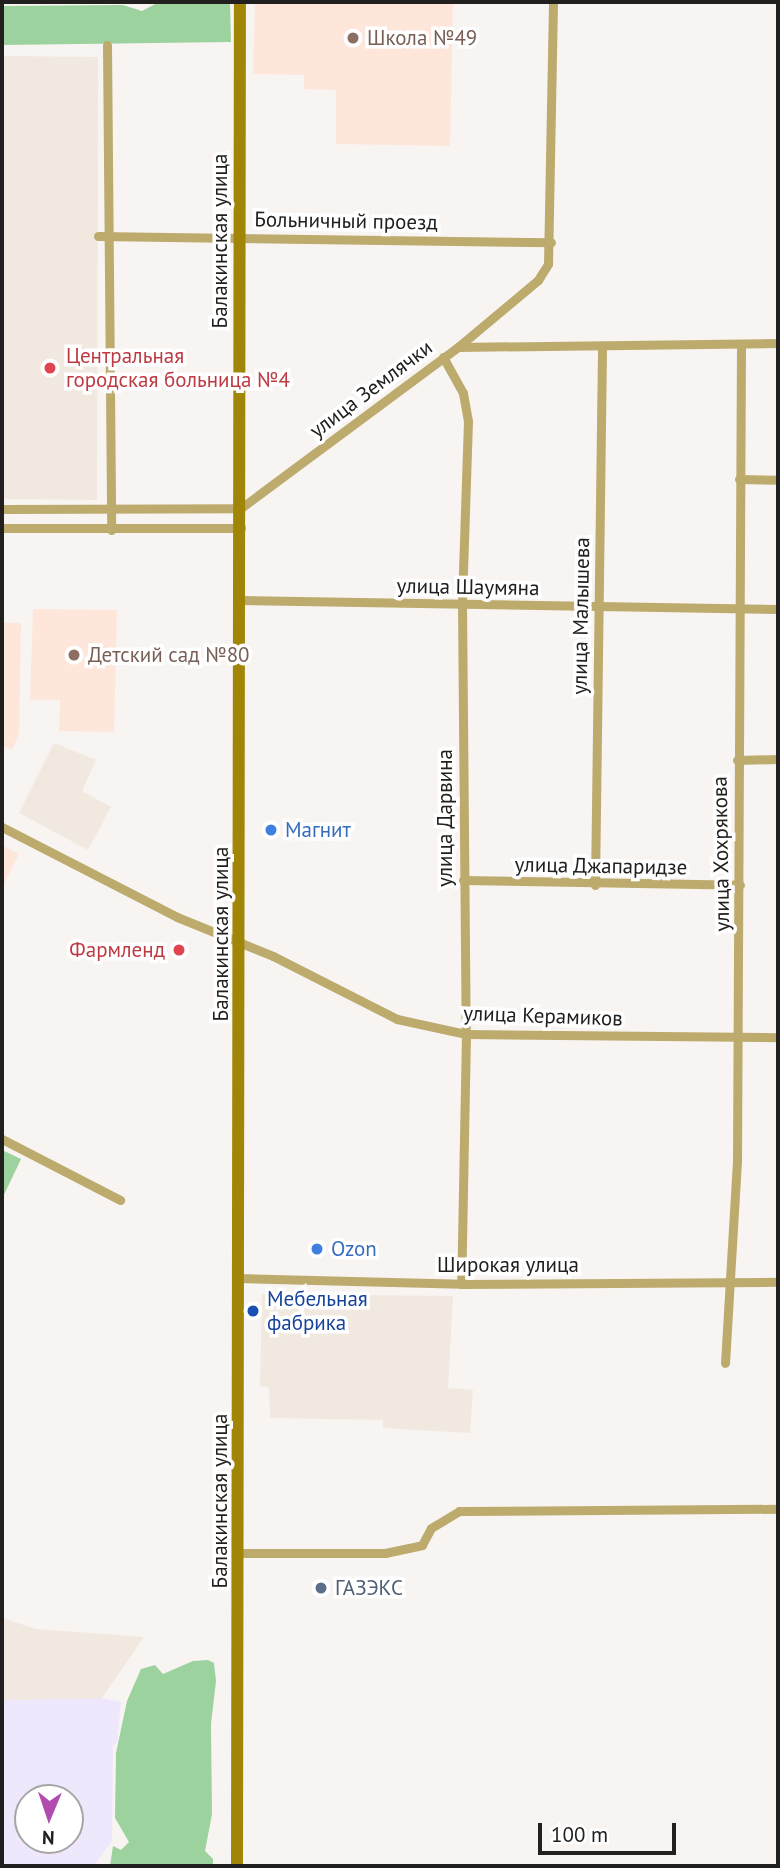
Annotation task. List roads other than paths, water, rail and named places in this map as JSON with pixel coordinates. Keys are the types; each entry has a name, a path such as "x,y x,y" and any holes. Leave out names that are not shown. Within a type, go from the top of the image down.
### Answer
{"main road":[{"name":"Балакинская улица","path":"237,1866 238,1278 242,943 240,2"}],"street":[{"path":"457,347 538,280 548,264 551,242 553,2"},
{"path":"107,45 103,236 111,530"},
{"name":"Больничный проезд","path":"103,236 551,242"},
{"name":"улица Землячки","path":"241,508 457,347 778,343"},
{"name":"улица Хохрякова","path":"725,1363 731,1281 738,1037 740,885 736,608 741,344"},
{"name":"улица Малышева","path":"596,885 602,347"},
{"name":"улица Дарвина","path":"443,357 463,393 468,421 462,604 466,1034 461,1284"},
{"path":"739,479 778,480"},
{"path":"2,509 241,508"},
{"path":"2,528 242,528"},
{"name":"улица Шаумяна","path":"241,600 778,609"},
{"path":"737,760 778,760"},
{"name":"улица Керамиков","path":"2,828 177,917 242,943 397,1019 466,1034 778,1037"},
{"name":"улица Джапаридзе","path":"463,880 596,885 740,885"},
{"path":"2,1139 120,1200"},
{"name":"Широкая улица","path":"238,1278 461,1284 778,1282"},
{"path":"239,1553 386,1553 422,1545 431,1528 459,1511 778,1509"}],"place":[{"name":"Школа №49","path":"353,38"},
{"name":"Центральная городская больница №4","path":"50,368"},
{"name":"Детский сад №80","path":"74,655"},
{"name":"Магнит","path":"271,830"},
{"name":"Фармленд","path":"179,950"},
{"name":"Ozon","path":"317,1249"},
{"name":"Мебельная фабрика","path":"253,1311"},
{"name":"ГАЗЭКС","path":"321,1588"}]}
